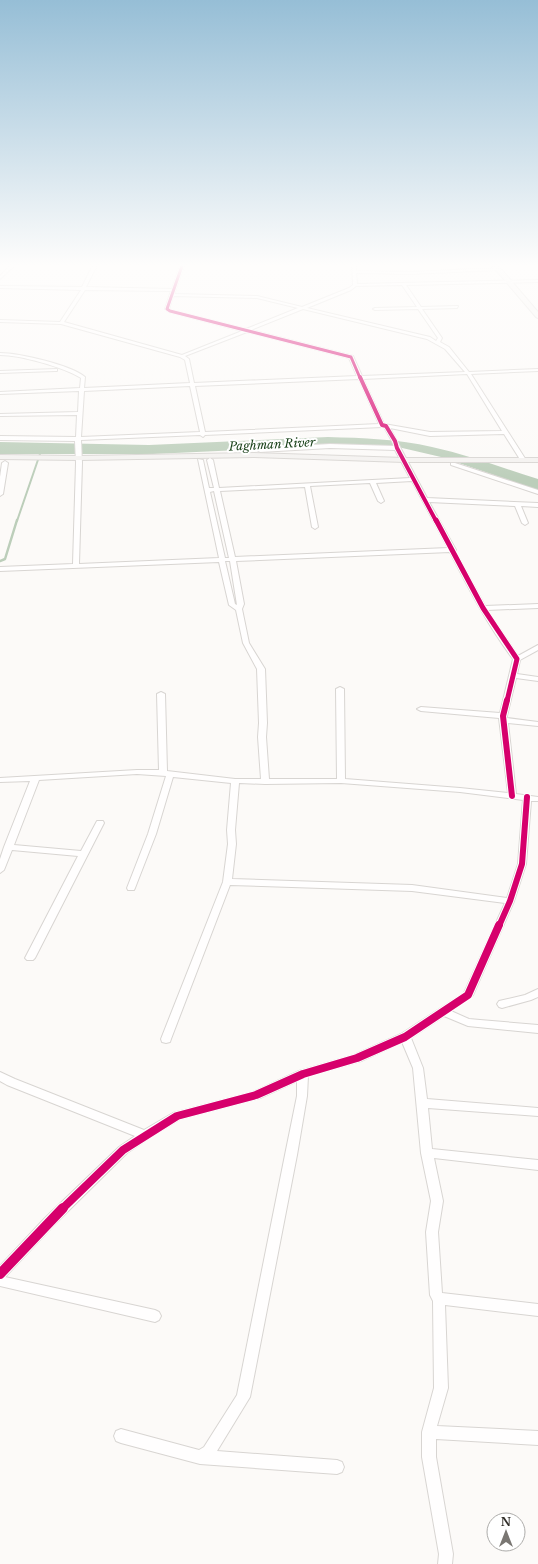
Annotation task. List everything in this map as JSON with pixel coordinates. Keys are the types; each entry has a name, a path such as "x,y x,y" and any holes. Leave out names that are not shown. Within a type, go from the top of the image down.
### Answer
{"main road":[{"path":"79,461 254,455 405,462"},
{"path":"2,461 276,460 493,462 538,464"},
{"path":"493,462 538,460"}],"street":[{"path":"109,336 182,356 187,359 203,434"},
{"path":"182,356 231,336"},
{"path":"269,336 351,357 359,378 384,425 395,440 405,462 483,608 504,643 517,659"},
{"path":"420,336 438,342 447,348 468,373 523,460"},
{"path":"438,342 440,338 439,336"},
{"path":"0,354 9,354 64,369 78,373 83,377 79,441 76,565"},
{"path":"0,372 64,369"},
{"path":"0,393 538,370"},
{"path":"0,415 81,413"},
{"path":"0,438 79,441 384,425 430,434 505,432"},
{"path":"260,450 330,446 398,448"},
{"path":"200,460 232,604 239,608"},
{"path":"210,460 233,560 241,604 239,608 246,643 262,669 262,737 265,782"},
{"path":"0,494 2,461"},
{"path":"449,462 538,492"},
{"path":"207,490 415,479"},
{"path":"372,481 381,501"},
{"path":"307,485 315,527"},
{"path":"425,500 538,505"},
{"path":"517,504 525,523"},
{"path":"0,569 453,550"},
{"path":"483,608 538,606"},
{"path":"512,796 503,718 517,659 538,646"},
{"path":"513,676 538,678"},
{"path":"340,689 341,781"},
{"path":"131,888 152,834 166,774 161,694"},
{"path":"421,709 503,718 538,724"},
{"path":"0,780 136,772 235,781 341,781 538,799"},
{"path":"1,866 35,779"},
{"path":"166,1039 227,882 232,844 235,781"},
{"path":"0,1274 49,1222 123,1150 145,1135 177,1116 256,1095 303,1074 357,1058 405,1037 468,995 510,901 522,864 527,797"},
{"path":"30,958 100,823"},
{"path":"8,847 84,854"},
{"path":"227,882 412,888 510,901"},
{"path":"502,1004 528,998 538,992"},
{"path":"443,1012 468,1022 538,1029"},
{"path":"405,1037 418,1068 427,1153 437,1201 432,1232 436,1295 439,1299 441,1388 429,1432 430,1457 446,1554 445,1564"},
{"path":"200,1457 209,1452 243,1397 290,1163 302,1096 303,1074"},
{"path":"0,1076 11,1082 145,1135"},
{"path":"422,1103 538,1112"},
{"path":"427,1153 538,1165"},
{"path":"0,1281 155,1316"},
{"path":"439,1299 538,1310"},
{"path":"429,1432 538,1438"},
{"path":"121,1436 200,1457 337,1467"}],"water":[{"name":"Paghman River","path":"328,437 367,438 419,444 445,450 538,479 538,490 441,457 398,447 283,448 153,454 0,454 0,442 149,445"}],"waterway":[{"path":"17,521 41,451"},
{"path":"0,561 5,559 17,520"}],"cycle path":[{"path":"268,336 351,357 382,425 386,426 395,441 397,448 483,608 517,659 503,716 512,796"},
{"path":"0,1274 49,1222 123,1150 145,1135 177,1116 256,1095 303,1074 357,1058 405,1037 468,995 510,901 522,864 527,797"}]}
